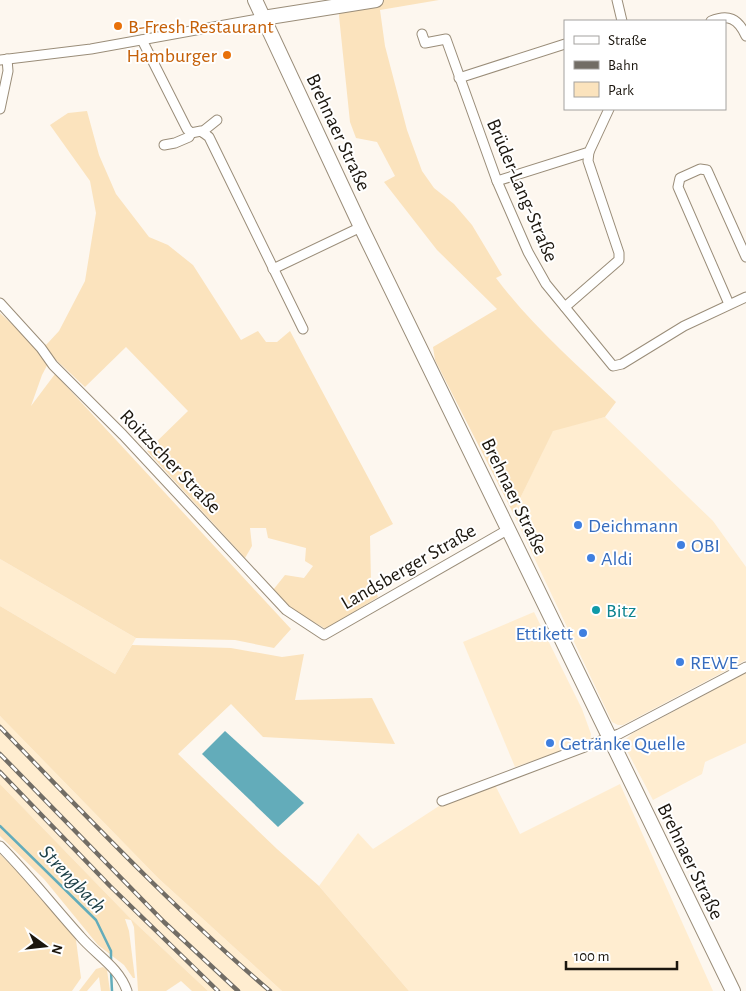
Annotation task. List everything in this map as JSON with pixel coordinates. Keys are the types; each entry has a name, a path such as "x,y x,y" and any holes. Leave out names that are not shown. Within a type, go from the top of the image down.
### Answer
{"main road":[{"name":"Brehnaer Straße","path":"255,0 361,227 509,529 608,738 733,991"},
{"path":"263,18 376,0"}],"street":[{"path":"617,0 622,20"},
{"path":"714,20 724,16 731,18 742,27 746,36"},
{"path":"0,109 8,71 3,59 91,49 263,18"},
{"name":"Brüder-Lang-Straße","path":"422,34 425,43 446,39 497,181 540,275 613,366 622,364 684,326 729,304"},
{"path":"142,40 191,133"},
{"path":"459,78 564,44"},
{"path":"565,307 619,260 619,253 588,161 589,152 609,110"},
{"path":"164,145 189,137 191,133 202,132 217,120"},
{"path":"202,132 209,137 303,329"},
{"path":"497,181 589,152"},
{"path":"745,300 729,304 678,187 680,178 700,169 707,170 746,257"},
{"path":"273,269 361,227"},
{"name":"Roitzscher Straße","path":"0,303 41,348 53,365 123,434 286,610 324,635"},
{"name":"Landsberger Straße","path":"324,635 509,529"},
{"path":"442,801 625,731 746,667"},
{"path":"0,846 37,883 80,937 119,973 127,991"}],"shaded area":[{"path":"605,417 713,521 746,567 746,660 623,725 612,722 513,513 553,430"},
{"path":"0,559 136,638 115,674 0,606"},
{"path":"534,612 582,709 591,734 590,741 515,767 463,642"},
{"path":"746,673 746,743 705,762 702,774 653,800 624,745 625,740 633,733"},
{"path":"0,716 158,878 282,991 208,991 131,919 0,784"},
{"path":"620,784 713,991 409,991 319,886 358,833 373,849 439,806 495,785 520,834"}],"green space":[{"path":"340,0 439,0 380,10 385,46 407,130 422,171 434,188 454,204 472,225 502,275 496,278 509,295 553,343 616,402 605,417 553,431 513,513 435,360 433,347 497,309 437,250 384,182 395,176 377,142 356,138 350,122 339,16"},
{"path":"87,111 99,155 116,194 149,237 168,245 193,265 241,340 258,331 266,342 277,342 290,331 393,524 370,536 371,582 378,597 326,629 291,609 273,590 285,575 304,578 313,566 305,561 306,548 268,538 266,528 250,528 252,546 245,558 147,451 188,411 126,347 85,387 52,356 42,375 31,406 55,374 291,629 274,648 235,640 136,638 0,559 0,313 17,329 46,345 59,331 85,281 96,213 90,181 50,125 68,113"},
{"path":"0,606 115,674 132,645 231,648 282,657 304,654 295,700 372,698 395,744 263,737 231,704 178,754 277,849 319,886 409,991 282,991 158,878 0,716"},
{"path":"0,784 131,919 208,991 192,991 181,981 166,991 138,991 134,927 131,920 125,919 129,931 135,978 133,978 124,965 98,945 44,879 0,836"},
{"path":"0,854 41,896 76,940 81,978 72,991 0,991"},
{"path":"103,967 107,970 110,991 101,991 99,977 87,991 79,991 96,969"}],"water":[{"path":"225,731 304,803 278,827 202,754"}],"waterway":[{"name":"Strengbach","path":"0,826 96,920 111,951 111,963"},
{"name":"Strengbach","path":"111,971 112,991"}],"railway":[{"path":"0,727 166,896 270,991"},
{"path":"0,754 164,922 238,991"},
{"path":"0,772 110,886 218,991"}],"place":[{"name":"B-Fresh Restaurant","path":"118,26"},
{"name":"Hamburger","path":"227,55"},
{"name":"Deichmann","path":"578,525"},
{"name":"OBI","path":"681,545"},
{"name":"Aldi","path":"591,558"},
{"name":"Bitz","path":"596,610"},
{"name":"Ettikett","path":"583,633"},
{"name":"REWE","path":"680,662"},
{"name":"Getränke Quelle","path":"550,743"}]}
